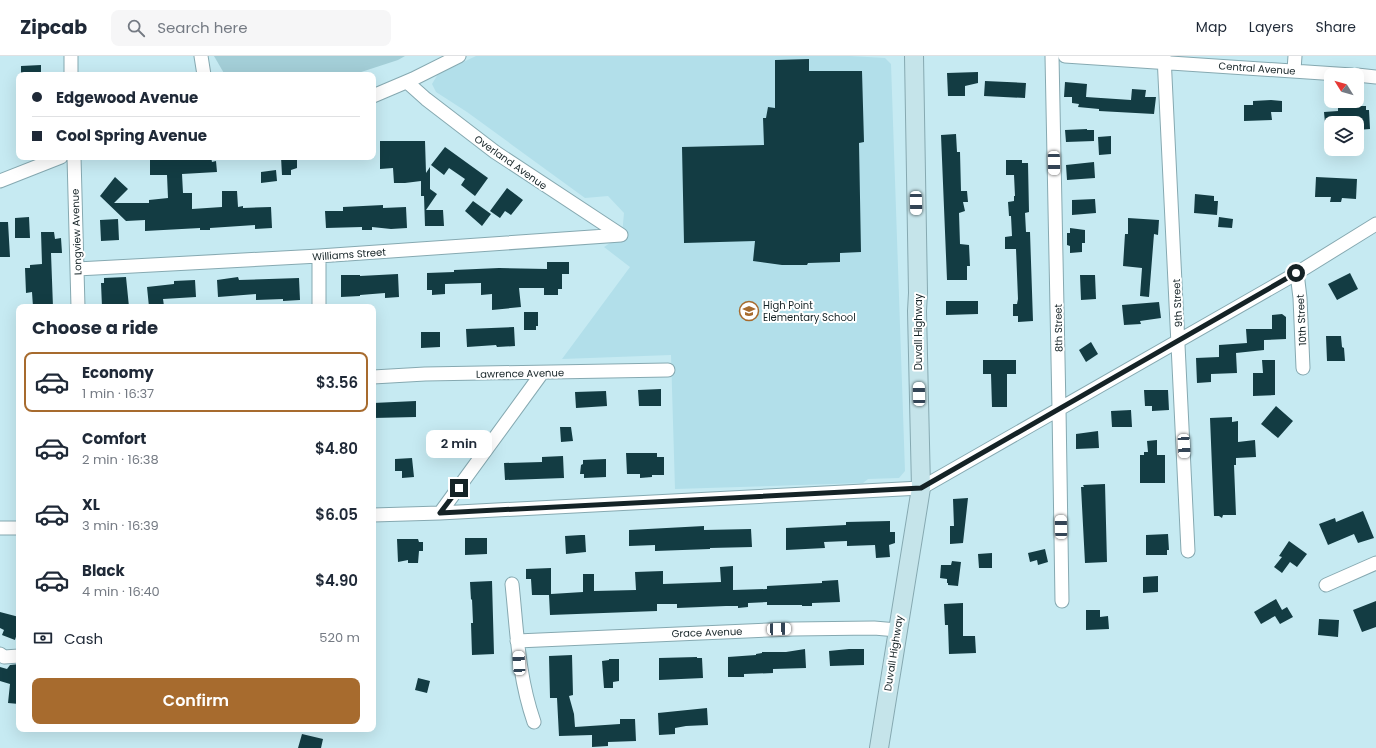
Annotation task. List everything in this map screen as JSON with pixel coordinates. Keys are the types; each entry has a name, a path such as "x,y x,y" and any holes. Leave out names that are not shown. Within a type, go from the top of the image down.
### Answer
{"street":[{"path":"70,56 71,72"},
{"path":"201,56 204,72"},
{"path":"376,95 459,56"},
{"name":"Duvall Highway","path":"879,748 921,488 914,56"},
{"name":"8th Street","path":"1052,56 1062,601"},
{"name":"Central Avenue","path":"1066,56 1164,59 1324,73"},
{"path":"1294,70 1295,56"},
{"name":"9th Street","path":"1164,59 1179,341 1188,551"},
{"path":"1364,76 1376,77"},
{"name":"Overland Avenue","path":"406,82 495,152 621,235"},
{"path":"0,181 53,160"},
{"name":"Longview Avenue","path":"74,160 78,304"},
{"path":"376,515 440,513 921,488 1179,341 1296,273 1376,224"},
{"name":"Williams Street","path":"77,269 319,256 621,235"},
{"path":"319,256 319,304"},
{"name":"10th Street","path":"1296,273 1300,298 1303,368"},
{"name":"Lawrence Avenue","path":"376,376 668,370"},
{"path":"440,513 542,373"},
{"path":"0,528 16,528"},
{"path":"1326,585 1376,564"},
{"path":"512,584 519,663 527,704 534,722"},
{"name":"Grace Avenue","path":"518,641 814,628 874,628 897,630"},
{"path":"0,654 4,657 16,656"}],"shaded area":[{"path":"214,56 405,56 398,60 361,72 223,72"},
{"name":"High Point Elementary School","path":"476,56 850,56 885,58 891,64 905,471 899,478 868,479 863,483 675,489 671,355 562,359 630,267 604,247 622,235 624,213 608,196 585,198 467,112 436,92 432,84 438,74"}],"building":[{"path":"809,59 809,71 862,71 864,142 859,143 861,252 840,253 840,262 808,263 807,265 782,265 753,261 755,241 684,243 682,147 764,145 763,118 766,118 768,107 775,108 775,60"},
{"path":"41,65 41,72 21,72 21,66"},
{"path":"978,72 978,83 965,86 965,96 948,96 947,73"},
{"path":"985,81 1026,83 1025,98 984,96"},
{"path":"1065,82 1087,84 1086,97 1131,100 1132,89 1146,90 1145,97 1156,97 1154,114 1099,111 1099,109 1078,107 1079,104 1072,103 1072,97 1064,97"},
{"path":"1253,101 1282,101 1282,112 1271,112 1272,120 1244,121 1244,105 1253,105"},
{"path":"1364,106 1366,106 1366,110 1369,110 1370,129 1364,129 1364,116 1324,116 1324,112 1338,111 1338,108 1364,108"},
{"path":"1065,130 1094,130 1094,141 1066,142"},
{"path":"956,134 957,152 960,152 961,191 967,191 968,202 963,202 965,211 959,213 960,244 969,245 970,266 967,266 967,280 947,280 941,135"},
{"path":"1111,136 1111,154 1099,155 1098,137"},
{"path":"380,141 425,141 426,173 430,167 430,189 437,194 426,210 443,210 444,226 425,226 424,196 421,196 421,181 394,183 393,168 380,169"},
{"path":"445,147 488,178 475,196 461,185 465,179 449,168 444,175 431,165"},
{"path":"150,160 216,161 217,172 182,174 183,193 192,193 192,209 222,207 222,191 237,191 238,207 271,207 272,228 255,229 255,225 210,228 210,230 200,230 200,228 145,231 145,220 126,221 100,196 115,177 128,189 114,203 149,203 149,200 168,198 167,175 150,175"},
{"path":"281,160 297,160 297,168 291,170 291,175 282,175"},
{"path":"1006,160 1022,160 1022,163 1028,163 1029,212 1025,213 1026,232 1030,232 1033,321 1018,322 1018,316 1013,316 1013,304 1017,304 1018,299 1016,249 1005,249 1005,237 1012,236 1011,216 1009,216 1008,202 1014,201 1015,196 1014,175 1006,175"},
{"path":"1094,162 1095,178 1067,180 1066,165"},
{"path":"276,170 277,181 261,183 261,172"},
{"path":"1316,177 1357,179 1356,199 1342,198 1341,202 1330,202 1331,197 1315,197"},
{"path":"507,188 523,200 511,215 505,211 500,218 490,211"},
{"path":"1195,194 1214,196 1214,201 1218,201 1217,215 1194,213"},
{"path":"1095,199 1096,213 1072,215 1072,200"},
{"path":"473,201 491,214 482,226 465,211"},
{"path":"383,205 383,208 406,207 407,228 391,229 372,227 372,230 362,230 362,227 326,228 325,211 343,211 343,207"},
{"path":"29,217 30,238 15,238 15,218"},
{"path":"1219,217 1233,219 1232,228 1218,227"},
{"path":"1128,218 1159,220 1158,235 1154,234 1149,297 1140,296 1142,268 1123,266 1125,234 1128,234"},
{"path":"118,219 119,240 101,241 100,220"},
{"path":"0,222 8,222 10,257 0,257"},
{"path":"1070,228 1085,230 1085,243 1082,243 1082,252 1070,253 1070,246 1067,245 1067,233 1070,233"},
{"path":"41,232 54,232 55,239 61,238 62,253 51,253 53,304 33,304 32,292 26,293 25,268 30,268 30,265 42,264"},
{"path":"547,262 569,262 569,274 562,274 562,289 558,289 558,295 544,295 544,288 519,288 521,307 492,310 492,294 481,295 481,283 445,284 445,294 432,295 432,290 427,290 427,273 499,268 547,269"},
{"path":"1350,273 1358,289 1337,300 1328,284"},
{"path":"398,274 399,297 385,298 385,293 341,297 341,275 360,276"},
{"path":"1080,275 1095,275 1096,299 1081,300"},
{"path":"126,277 129,304 102,304 101,283 104,283 104,278"},
{"path":"238,277 239,280 299,278 300,300 256,300 256,294 218,297 217,280"},
{"path":"195,280 196,297 163,299 164,304 149,304 147,287 174,284 174,281"},
{"path":"946,301 978,301 978,314 946,315"},
{"path":"1159,302 1161,318 1140,321 1141,324 1124,325 1122,305"},
{"path":"524,312 538,312 538,326 536,326 536,330 524,330"},
{"path":"1282,314 1286,317 1286,339 1264,340 1264,350 1236,353 1237,373 1211,374 1211,382 1197,383 1196,358 1219,357 1219,345 1247,343 1246,329 1272,329 1272,315"},
{"path":"514,327 515,346 497,347 496,345 467,347 466,329"},
{"path":"421,332 440,332 440,347 421,348"},
{"path":"1326,336 1341,336 1345,361 1327,361"},
{"path":"1091,342 1098,354 1086,362 1079,350"},
{"path":"983,360 1016,360 1016,374 1007,374 1007,407 992,407 991,374 983,374"},
{"path":"1262,360 1275,360 1275,395 1253,396 1253,373 1263,373"},
{"path":"661,389 661,406 639,406 638,390"},
{"path":"1144,390 1168,390 1169,410 1152,411 1152,406 1145,406"},
{"path":"606,391 607,406 576,408 575,392"},
{"path":"416,401 416,417 376,418 376,403"},
{"path":"1276,406 1293,421 1278,438 1261,424"},
{"path":"1131,410 1132,427 1112,427 1111,411"},
{"path":"1232,417 1232,422 1238,421 1238,442 1255,440 1256,457 1236,458 1236,465 1234,465 1236,515 1223,515 1222,518 1219,516 1214,516 1210,418"},
{"path":"560,427 571,427 573,441 561,442"},
{"path":"1098,431 1099,448 1076,449 1076,434"},
{"path":"1157,440 1157,455 1165,455 1165,483 1140,483 1140,455 1144,455 1144,452 1148,452 1147,441"},
{"path":"626,453 657,453 657,457 664,457 664,475 652,475 652,477 640,478 640,474 627,474"},
{"path":"563,456 564,478 505,480 504,463 542,462 542,457"},
{"path":"412,458 414,477 402,478 402,471 395,471 395,459"},
{"path":"606,459 606,477 584,478 584,474 580,474 583,460"},
{"path":"1105,484 1107,562 1085,563 1081,487 1084,487 1083,485"},
{"path":"968,498 963,543 950,544 950,526 954,526 953,499"},
{"path":"1363,511 1374,538 1358,543 1354,534 1328,545 1319,524 1335,518 1336,522"},
{"path":"890,521 890,532 895,532 895,543 889,545 890,557 876,558 875,545 847,546 847,541 824,542 825,548 786,550 786,528 846,525 846,522"},
{"path":"704,526 704,530 751,529 752,547 655,551 655,545 629,546 629,530"},
{"path":"1168,534 1169,550 1167,550 1167,555 1146,555 1146,535"},
{"path":"585,535 586,552 566,554 565,536"},
{"path":"465,538 487,538 487,554 465,555"},
{"path":"397,539 418,539 419,542 423,542 423,551 419,551 418,563 408,563 408,560 398,562"},
{"path":"1289,541 1307,554 1297,567 1290,562 1282,573 1274,567 1282,557 1279,556"},
{"path":"1045,549 1048,562 1038,565 1037,560 1030,562 1028,553"},
{"path":"992,553 992,568 979,568 978,554"},
{"path":"952,561 961,562 958,586 948,585 947,579 940,578 941,565 951,565"},
{"path":"733,566 733,590 767,589 767,586 822,583 822,581 838,580 840,602 812,603 812,606 767,605 767,602 748,603 748,607 738,608 738,606 726,606 677,608 677,604 657,604 657,611 550,615 549,595 532,595 531,579 526,579 526,569 551,568 551,594 583,592 583,574 594,574 594,591 636,590 635,572 663,571 663,584 721,582 720,567"},
{"path":"1158,576 1158,592 1143,593 1143,577"},
{"path":"492,581 494,654 472,655 471,623 473,623 470,582"},
{"path":"1276,599 1282,610 1287,607 1293,617 1280,624 1275,616 1261,624 1254,612"},
{"path":"1376,601 1376,627 1362,632 1353,610"},
{"path":"963,603 963,636 975,636 976,653 949,654 948,625 945,625 944,604"},
{"path":"1086,610 1100,610 1100,617 1108,616 1109,629 1086,630"},
{"path":"0,612 16,616 15,640 2,635 4,630 0,628"},
{"path":"1319,619 1339,620 1338,637 1318,635"},
{"path":"805,649 806,668 773,669 773,673 744,674 744,677 728,677 728,657 756,655 762,652 786,652"},
{"path":"864,649 864,665 830,666 829,651"},
{"path":"572,655 573,695 569,696 574,714 575,727 620,724 620,719 635,719 636,741 608,742 608,746 592,747 592,735 559,736 557,698 550,698 549,656"},
{"path":"659,658 702,658 703,678 659,680"},
{"path":"619,659 619,681 613,682 613,688 604,688 602,661"},
{"path":"16,664 16,704 8,703 10,684 0,681 0,667 7,669 10,665"},
{"path":"418,678 430,681 427,693 415,690"},
{"path":"707,708 708,725 675,728 675,734 659,735 658,713"},
{"path":"302,734 323,739 321,748 298,748"}],"place":[{"name":"High Point Elementary School","path":"749,311"}],"route":[{"path":"459,488 440,513 921,488 1296,273"}]}
